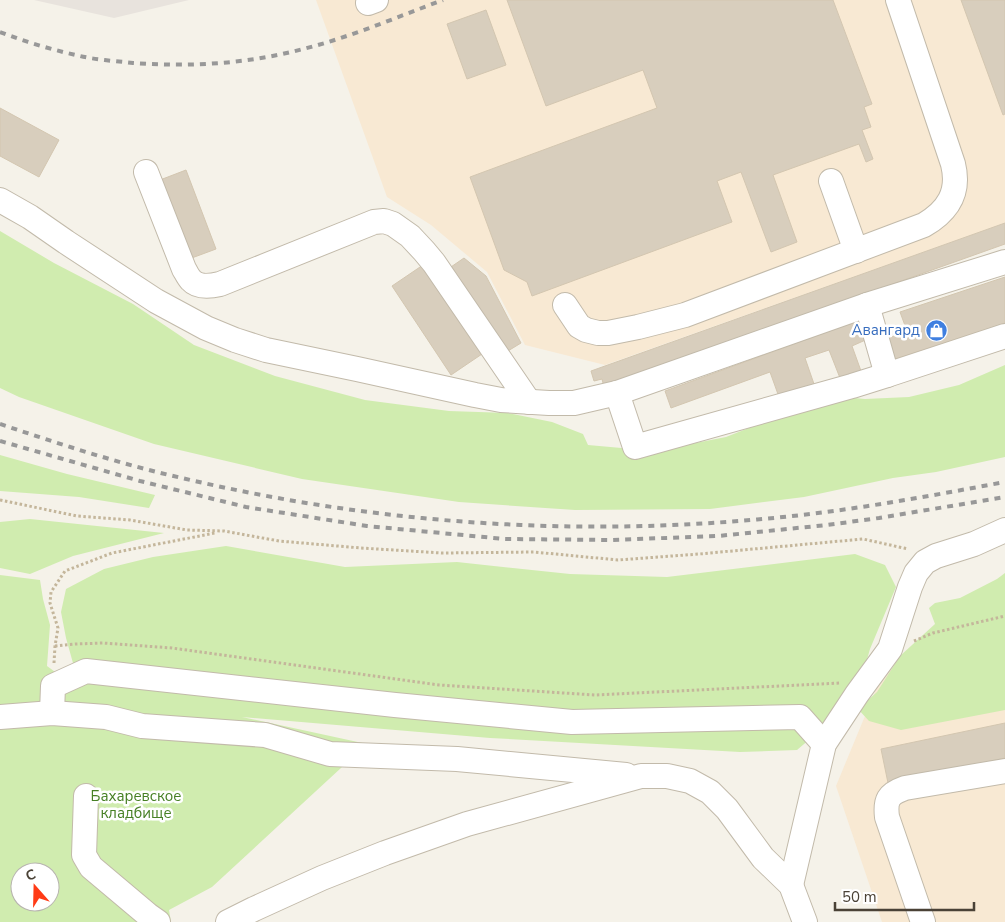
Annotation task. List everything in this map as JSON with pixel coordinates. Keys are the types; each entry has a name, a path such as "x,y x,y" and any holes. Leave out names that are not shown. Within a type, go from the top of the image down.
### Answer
{"lane":[{"path":"565,305 579,326 586,330 598,333 638,327 685,315 924,226 936,218 944,210 951,196 956,185 956,175 898,0"},
{"path":"146,172 184,269 192,281 201,285 211,286 220,284 374,222 384,221 393,224 410,236 434,263 528,402"},
{"path":"831,181 856,250"},
{"path":"0,200 30,217 156,301 206,328 234,340 266,350 475,395 501,400 549,404 574,403 616,393 867,305 1005,262"},
{"path":"867,305 887,375"},
{"path":"616,393 636,447 852,386 1005,336"},
{"path":"791,885 824,744 890,649 916,573 925,562 936,556 974,544 1005,530"},
{"path":"52,713 53,686 86,671 385,704 572,722 800,717 824,744"},
{"path":"0,717 52,713 106,717 142,726 265,735 330,754 458,759 641,776 667,776 690,781 710,792 727,809 763,858 791,885 804,922"},
{"path":"923,922 887,817 886,807 889,797 896,791 905,788 1005,771"},
{"path":"228,922 322,878 467,824 641,776"},
{"path":"86,796 84,855 91,867 158,922"}],"path":[{"path":"0,500 76,516 130,520 187,530 224,531 279,541 442,553 534,552 618,560 863,539 936,556"},
{"path":"53,686 58,628 50,603 51,592 65,571 112,553 224,531"},
{"path":"890,649 933,634 1005,616"},
{"path":"55,646 103,643 172,648 439,686 595,695 865,683"}],"shaded area":[{"path":"34,0 189,0 114,18"},
{"path":"316,0 1005,0 1005,223 605,365 525,345 487,272 431,225 387,197"},
{"path":"1005,647 1005,922 882,922 836,786 884,670 948,663"}],"green space":[{"path":"0,231 54,263 133,304 194,345 275,376 365,400 449,411 508,413 552,422 583,434 588,445 655,451 726,437 833,396 865,399 909,397 959,385 1005,365 1005,457 804,497 710,509 575,510 459,502 302,479 154,444 19,397 0,388"},
{"path":"0,455 67,474 155,495 149,508 79,497 0,491"},
{"path":"30,519 164,533 73,556 30,574 0,568 0,522"},
{"name":"Бахаревское кладбище","path":"226,546 345,567 457,562 570,574 667,577 855,554 885,565 896,587 870,649 864,670 824,727 797,750 740,752 490,738 242,717 367,744 212,887 169,910 171,922 0,922 0,575 40,580 50,625 47,666 66,680 78,681 61,612 66,589 104,569 153,557"},
{"path":"1005,573 1005,710 901,730 869,721 858,709 877,692 900,656 935,624 929,608 935,603 960,598"}],"building":[{"path":"507,0 833,0 872,104 864,107 871,127 862,130 873,159 866,162 859,144 773,175 797,242 771,252 741,172 717,181 732,222 532,296 527,282 504,270 470,177 657,108 643,70 546,106"},
{"path":"961,0 1005,0 1005,114 1003,115"},
{"path":"486,10 506,65 467,79 447,24"},
{"path":"0,108 59,140 39,177 0,156"},
{"path":"186,170 216,249 189,259 160,180"},
{"path":"1005,223 1005,244 604,387 602,379 594,381 591,371"},
{"path":"464,258 486,276 521,343 503,354 448,269"},
{"path":"423,265 482,354 451,375 392,286"},
{"path":"1005,277 1005,323 895,359 889,338 907,331 900,312"},
{"path":"860,320 870,338 852,346 861,371 840,378 829,350 805,358 814,384 779,397 770,372 671,408 665,391"},
{"path":"1005,723 1005,758 888,783 881,749"}],"railway":[{"path":"0,32 70,54 93,58 133,63 176,65 219,63 261,58 321,44 356,33 443,0"},
{"path":"0,424 136,466 253,493 325,506 470,522 616,527 762,519 854,508 1005,482"},
{"path":"0,441 140,481 246,507 367,526 505,539 611,540 718,536 879,518 1005,497"}],"place":[{"name":"Авангард","path":"936,330"}]}
